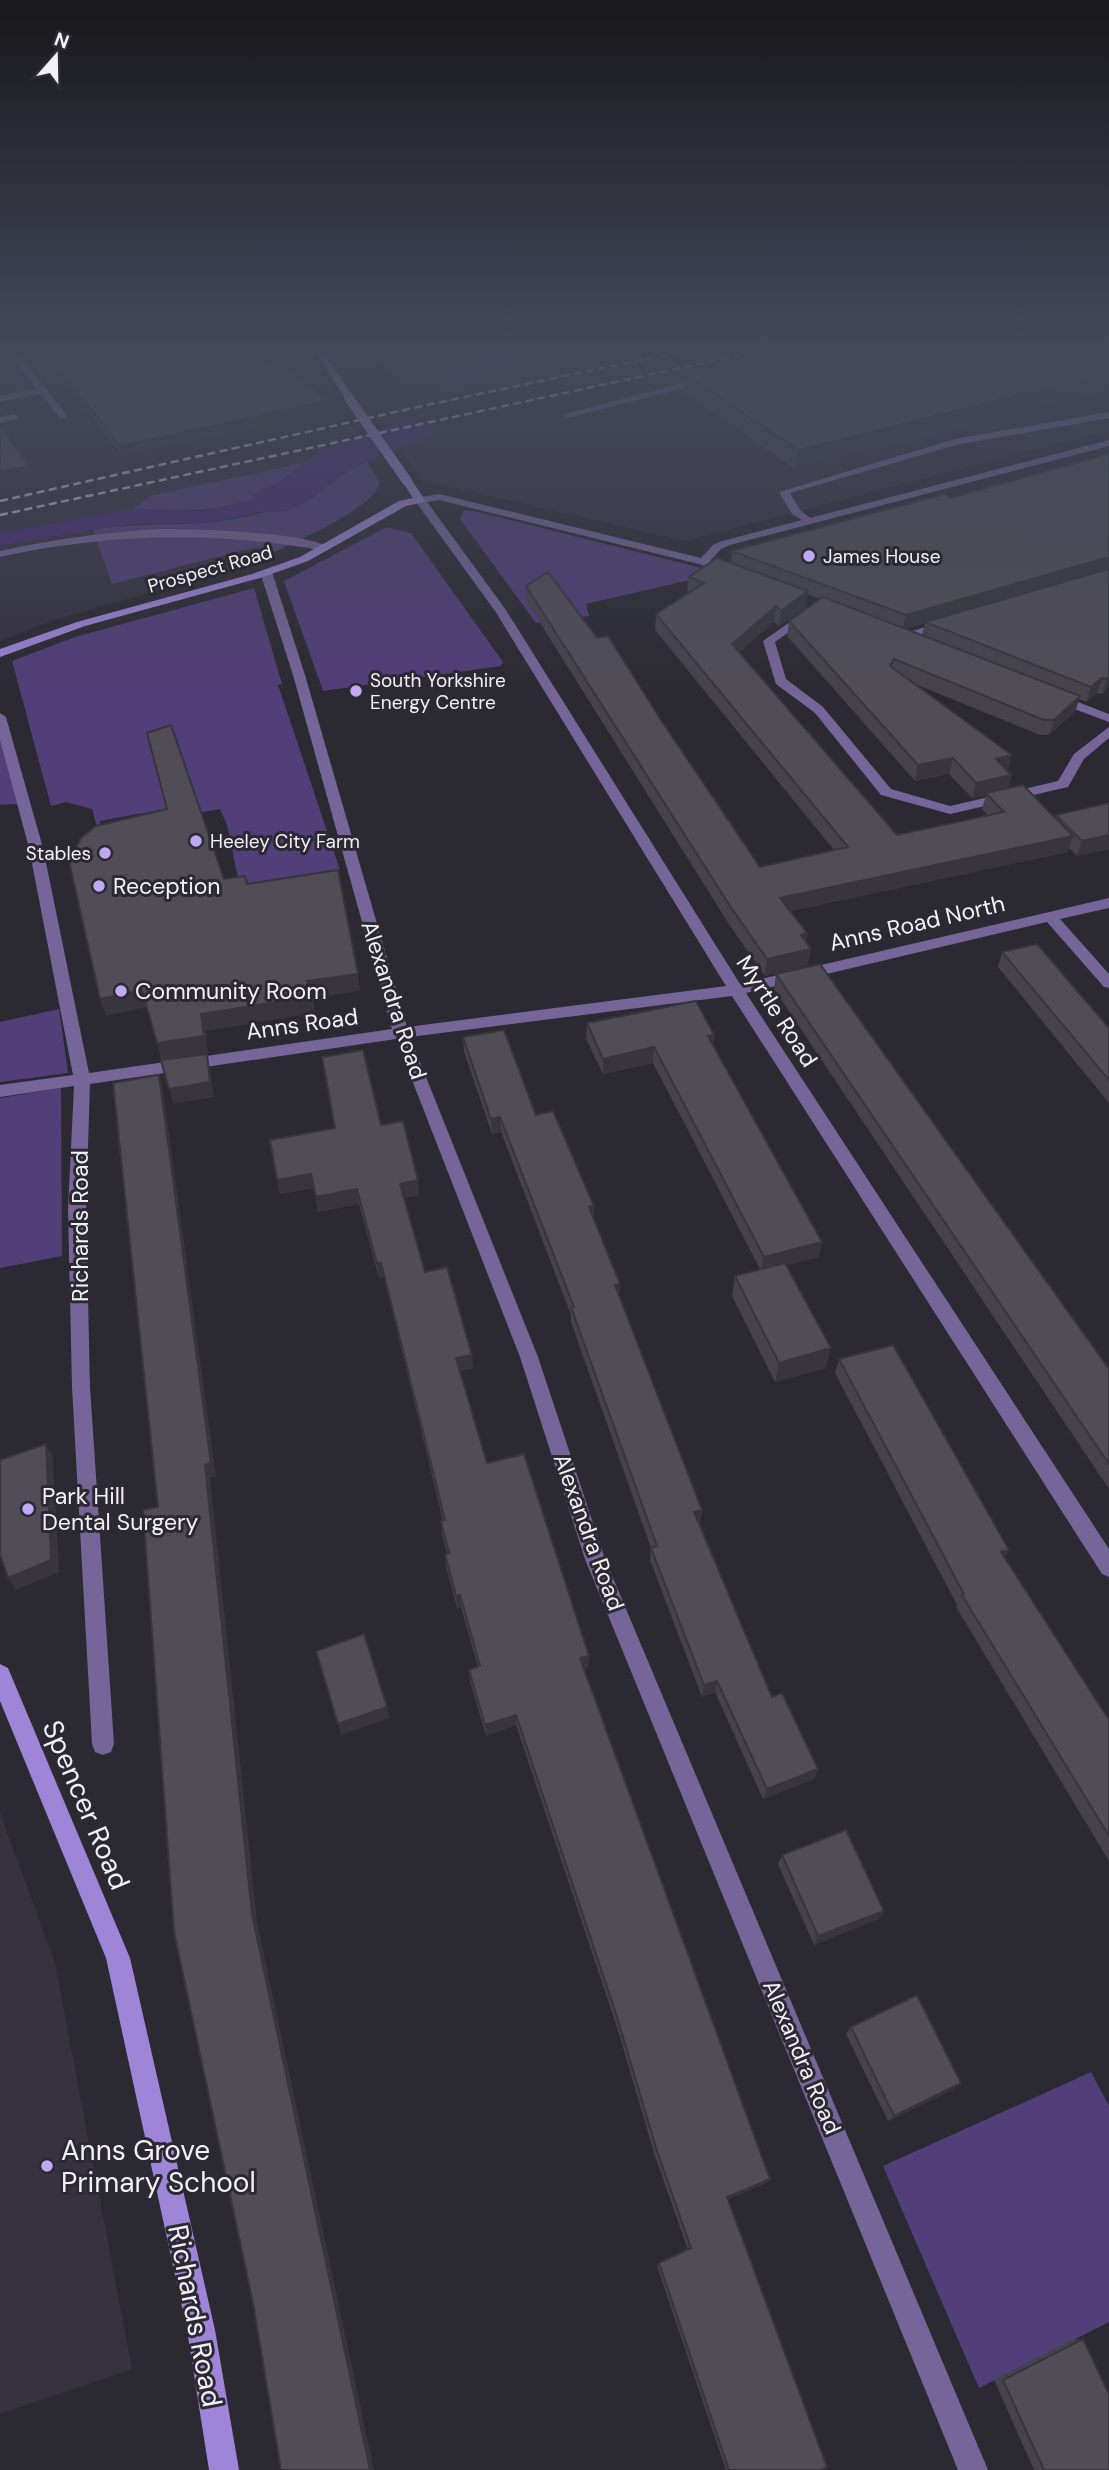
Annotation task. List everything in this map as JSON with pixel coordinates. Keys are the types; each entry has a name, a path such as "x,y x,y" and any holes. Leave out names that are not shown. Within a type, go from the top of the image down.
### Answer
{"main road":[{"name":"Myrtle Road","path":"397,466 420,500"},
{"name":"Prospect Road","path":"0,653 81,624 266,572 325,548 402,503 420,500"},
{"name":"Spencer Road","path":"0,1675 118,1958"},
{"name":"Richards Road","path":"118,1958 201,2330 225,2470"}],"street":[{"path":"809,521 796,512 784,492 872,466"},
{"path":"704,562 717,547 726,543 1020,466"},
{"path":"420,500 439,497 704,562 742,576"},
{"name":"Myrtle Road","path":"420,500 500,610 736,990 1109,1567"},
{"path":"0,554 57,540 109,534 237,534 272,537 325,548"},
{"name":"Alexandra Road","path":"266,572 299,675 401,1033 529,1357 595,1559 973,2470"},
{"path":"806,601 819,606 769,641 780,681 819,710 886,792 950,810 1063,784 1079,757 1109,731"},
{"path":"929,646 897,634 955,620"},
{"path":"1045,692 1109,718"},
{"name":"Richards Road","path":"0,717 36,848 82,1079 77,1209 82,1387 103,1744"},
{"name":"Anns Road North","path":"736,990 1109,903"},
{"path":"1049,916 1109,983"},
{"name":"Anns Road","path":"0,1091 401,1033 736,990"}],"shaded area":[{"path":"0,466 300,466 287,474 133,509 0,533"},
{"path":"287,466 316,466 288,489 232,506 172,511 133,509 150,496"},
{"path":"316,466 338,466 312,489 278,507 211,523 129,524 0,546 0,533 133,509 201,511 290,489"},
{"path":"337,466 370,466 380,483 374,493 347,515 266,556 263,549 256,547 112,584 93,529 236,519 281,506"},
{"path":"412,466 970,466 685,541 421,480"},
{"path":"380,483 374,495 353,510 254,563 54,620 0,641 0,546 129,524 211,523"},
{"path":"464,510 713,571 703,577 586,604 589,616 536,623 460,519"},
{"path":"387,527 411,533 503,662 501,666 323,691 284,581"},
{"name":"Heeley City Farm","path":"254,588 282,684 278,685 340,870 240,888 227,825 220,809 156,821 154,811 100,821 101,831 98,831 92,809 66,802 51,806 12,661 75,637"},
{"path":"0,739 18,804 0,805"},
{"path":"59,1009 68,1073 0,1082 0,1022"},
{"path":"61,1088 62,1256 0,1268 0,1098"},
{"name":"Anns Grove Primary School","path":"0,1813 55,1963 132,2369 0,2414"},
{"path":"1091,2072 1109,2106 1109,2322 979,2388 883,2166"}],"building":[{"path":"0,466 28,466 0,472"},
{"path":"1065,466 1109,466 1109,557 906,615 732,551 945,494 950,498"},
{"path":"717,558 808,591 781,611 776,606 732,644 897,835 1004,812 986,793 1023,785 1073,836 780,898 807,933 801,935 811,949 767,959 732,909 526,586 548,572 597,638 608,636 760,867 848,847 656,614 704,583 689,577"},
{"path":"1109,569 1109,677 1102,678 1091,687 925,622"},
{"path":"823,597 1080,696 1054,720 1044,720 894,659 890,666 1012,755 996,759 1011,775 976,783 953,758 918,765 789,621"},
{"path":"171,725 224,879 245,876 247,884 338,870 358,974 307,981 313,996 201,1014 204,1036 157,1043 142,990 100,999 69,861 81,838 96,826 167,809 147,733"},
{"path":"1109,803 1109,835 1082,841 1056,815"},
{"path":"1037,944 1109,1028 1109,1080 1002,952"},
{"path":"820,964 1109,1369 1109,1464 776,974"},
{"path":"696,1001 714,1035 708,1036 822,1242 764,1257 654,1047 603,1059 587,1023"},
{"path":"504,1030 536,1115 553,1111 594,1206 589,1207 620,1284 615,1285 702,1510 694,1512 772,1697 782,1693 818,1769 767,1789 717,1681 704,1685 651,1548 657,1546 571,1307 574,1307 500,1117 491,1119 463,1037"},
{"path":"363,1050 381,1125 403,1121 418,1180 400,1184 425,1272 447,1267 472,1355 456,1358 487,1463 524,1454 589,1656 580,1658 770,2179 727,2197 827,2467 821,2470 729,2470 659,2263 691,2248 657,2151 617,2017 516,1715 485,1725 469,1670 480,1666 445,1554 449,1553 441,1521 445,1520 381,1263 377,1264 357,1189 316,1197 311,1174 277,1180 270,1140 335,1128 322,1057"},
{"path":"207,1054 210,1082 169,1089 161,1060"},
{"path":"159,1075 211,1463 205,1465 252,1914 370,2470 281,2470 253,2303 174,1932 143,1510 158,1507 113,1083"},
{"path":"785,1263 831,1348 779,1363 735,1276"},
{"path":"893,1345 1009,1550 1001,1552 1109,1720 1109,1836 962,1595 964,1594 839,1359"},
{"name":"Park Hill Dental Surgery","path":"46,1444 51,1560 8,1578 0,1554 0,1460"},
{"path":"364,1634 387,1707 338,1724 316,1651"},
{"path":"846,1830 884,1911 818,1936 782,1855"},
{"path":"917,1995 961,2083 894,2116 851,2027"},
{"path":"1083,2339 1109,2394 1109,2470 1044,2470 1003,2380"}],"waterway":[{"path":"272,501 295,490 326,466"}],"railway":[{"path":"0,501 154,466"},
{"path":"0,515 226,466"}],"place":[{"name":"James House","path":"809,556"},
{"name":"South Yorkshire Energy Centre","path":"356,691"},
{"name":"Heeley City Farm","path":"196,841"},
{"name":"Stables","path":"105,853"},
{"name":"Reception","path":"99,886"},
{"name":"Community Room","path":"121,991"},
{"name":"Park Hill Dental Surgery","path":"28,1509"},
{"name":"Anns Grove Primary School","path":"47,2166"}]}
